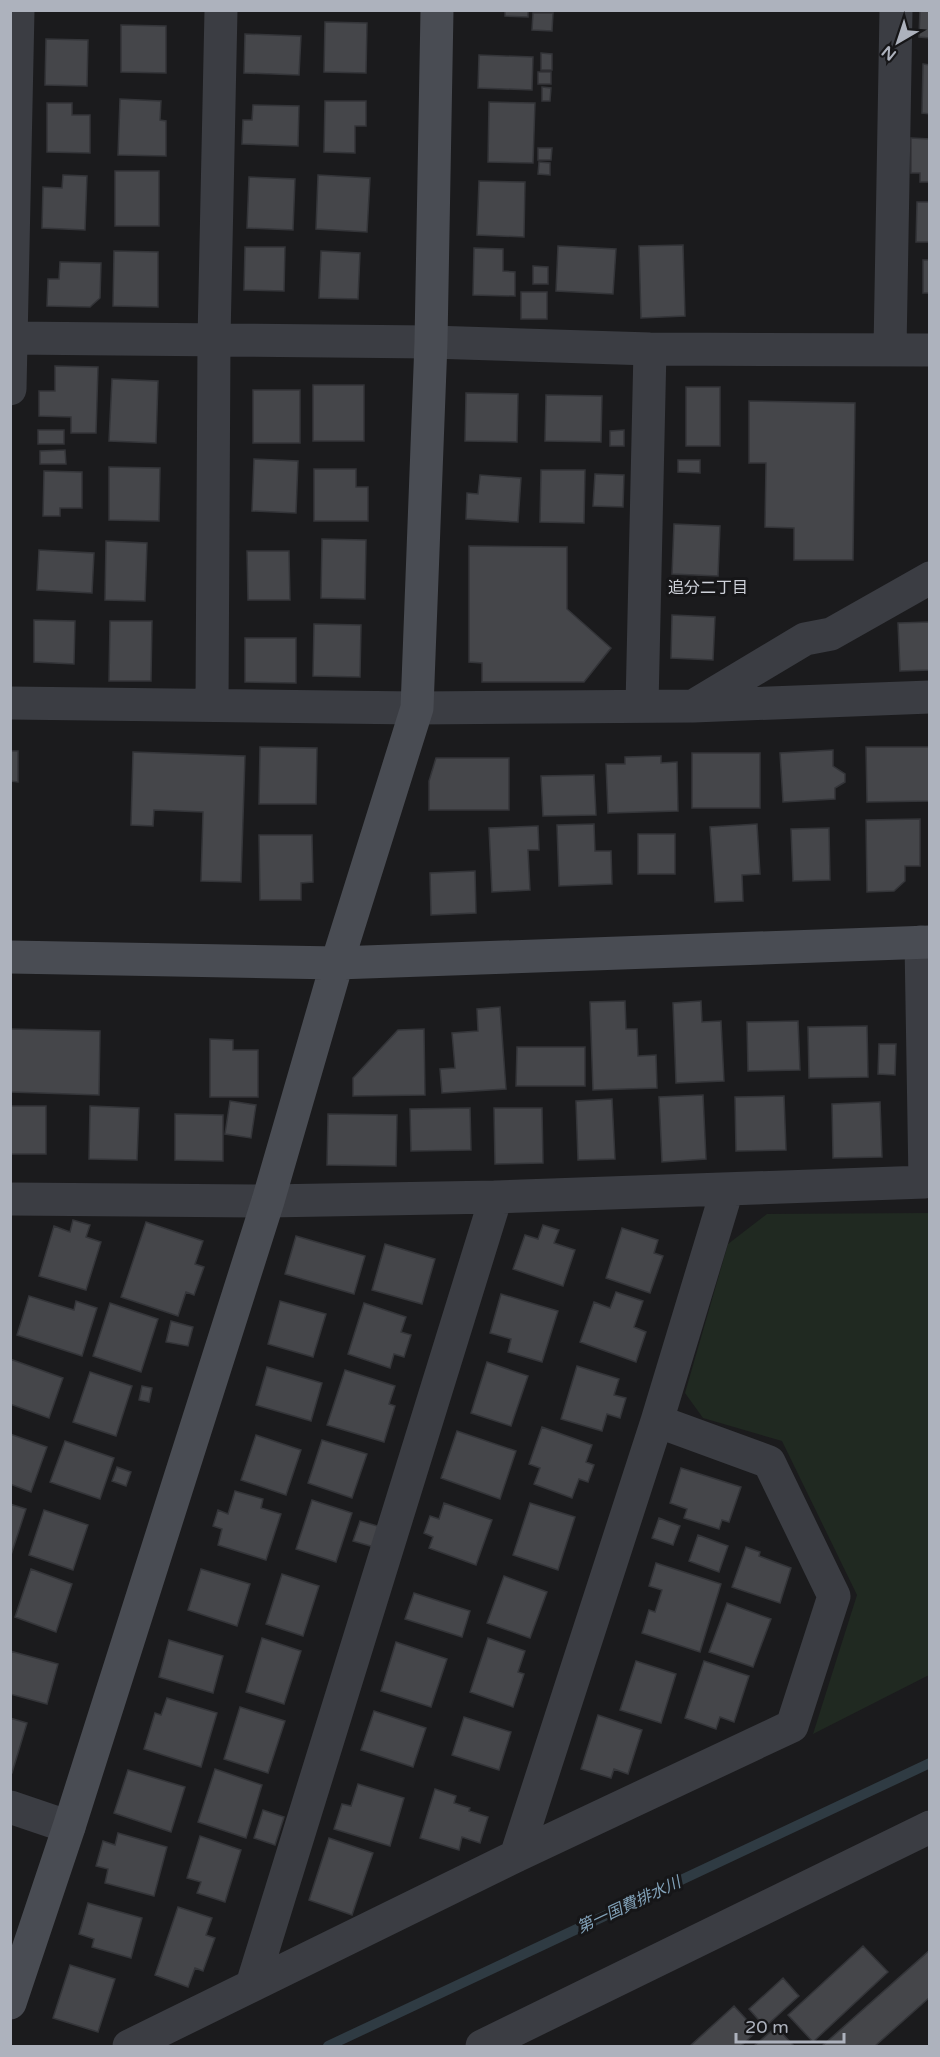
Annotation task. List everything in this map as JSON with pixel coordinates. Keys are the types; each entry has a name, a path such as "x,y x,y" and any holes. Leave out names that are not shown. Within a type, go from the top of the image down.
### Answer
{"street":[{"path":"10,389 18,10"},
{"path":"212,705 214,339 221,10"},
{"path":"10,2003 69,1827 268,1201 337,963 417,708 431,342 437,10"},
{"path":"890,350 896,10"},
{"path":"11,338 431,342 650,349 930,350"},
{"path":"642,706 650,349"},
{"path":"693,706 805,639 831,634 930,578"},
{"path":"10,703 417,708 693,706 930,697"},
{"path":"10,957 337,963 926,942 925,1182 496,1197 13,1208"},
{"path":"516,1856 657,1421 727,1190"},
{"path":"252,1986 496,1197"},
{"path":"129,2046 516,1856 792,1726 834,1596 769,1462 657,1421"},
{"path":"10,1807 69,1827"},
{"path":"482,2046 930,1827"}],"shaded area":[{"path":"929,1213 929,1675 813,1734 857,1595 782,1441 703,1418 685,1393 728,1244 767,1214"}],"building":[{"path":"505,10 528,10 528,17 505,16"},
{"path":"920,10 930,10 930,38 919,37"},
{"path":"533,13 553,13 552,31 532,30"},
{"path":"325,22 367,23 366,73 324,72"},
{"path":"121,25 166,26 166,73 121,72"},
{"path":"245,34 301,36 299,75 244,73"},
{"path":"46,39 88,40 87,86 45,85"},
{"path":"541,53 552,54 552,70 541,70"},
{"path":"479,55 533,57 532,90 478,88"},
{"path":"923,64 930,65 930,114 922,113"},
{"path":"538,72 551,72 551,84 538,84"},
{"path":"542,87 551,88 550,101 542,101"},
{"path":"120,99 161,101 160,120 166,121 166,156 118,155"},
{"path":"325,101 366,101 366,126 355,126 355,153 324,152"},
{"path":"489,102 535,103 533,163 488,162"},
{"path":"47,103 72,103 72,115 90,115 90,153 47,152"},
{"path":"253,105 299,106 298,146 242,144 243,120 252,120"},
{"path":"911,138 930,139 930,182 920,182 920,173 911,173"},
{"path":"538,148 552,148 551,160 538,160"},
{"path":"539,162 550,163 550,175 538,174"},
{"path":"115,171 159,171 159,226 115,226"},
{"path":"63,175 87,176 85,230 42,228 43,187 62,188"},
{"path":"318,175 370,178 367,232 316,229"},
{"path":"249,177 295,179 293,230 247,228"},
{"path":"479,181 525,182 524,237 477,235"},
{"path":"917,202 930,202 930,242 916,242"},
{"path":"683,245 685,316 641,318 639,246"},
{"path":"558,246 616,249 613,294 556,291"},
{"path":"245,247 285,247 284,291 244,290"},
{"path":"474,248 503,249 503,271 515,272 515,296 473,295"},
{"path":"114,251 158,252 158,307 113,306"},
{"path":"321,251 360,253 358,299 319,298"},
{"path":"923,260 930,260 930,293 923,293"},
{"path":"60,262 101,263 100,298 90,307 47,306 48,279 59,279"},
{"path":"533,266 548,267 548,284 533,284"},
{"path":"521,292 547,292 547,319 521,319"},
{"path":"55,366 98,367 96,433 71,433 71,417 39,416 39,391 55,391"},
{"path":"112,379 158,381 156,443 109,441"},
{"path":"313,385 364,385 364,441 313,441"},
{"path":"686,387 720,387 720,446 686,446"},
{"path":"253,390 300,390 300,443 253,443"},
{"path":"466,393 518,394 517,442 465,441"},
{"path":"546,395 602,396 601,442 545,441"},
{"path":"749,401 855,403 853,560 794,560 794,528 765,527 766,463 749,463"},
{"path":"38,430 64,430 64,444 38,444"},
{"path":"624,430 624,446 610,446 610,431"},
{"path":"65,450 66,464 40,464 40,451"},
{"path":"254,459 298,461 296,513 252,511"},
{"path":"678,460 700,460 700,473 678,472"},
{"path":"109,467 160,468 159,521 109,520"},
{"path":"314,469 356,469 356,487 368,487 368,521 314,521"},
{"path":"541,470 585,470 584,523 540,522"},
{"path":"44,471 82,472 82,508 60,508 60,516 43,516"},
{"path":"595,474 624,475 623,507 593,506"},
{"path":"480,475 521,478 518,522 466,519 467,493 478,494"},
{"path":"674,524 720,526 718,576 672,574"},
{"path":"322,539 366,540 365,599 321,598"},
{"path":"106,541 147,543 145,601 105,600"},
{"path":"469,546 567,547 567,609 611,648 584,682 482,682 482,663 469,662"},
{"path":"39,550 94,553 92,593 37,590"},
{"path":"247,551 289,551 290,600 248,600"},
{"path":"672,615 715,617 713,660 671,658"},
{"path":"34,620 75,621 74,664 34,662"},
{"path":"110,621 152,621 151,681 109,681"},
{"path":"930,622 930,670 900,671 898,623"},
{"path":"314,624 361,625 360,677 313,676"},
{"path":"245,638 296,638 296,683 245,682"},
{"path":"260,747 317,748 316,804 259,804"},
{"path":"866,747 930,747 930,801 867,802"},
{"path":"833,750 833,766 845,774 845,782 835,788 835,799 783,802 780,753"},
{"path":"10,751 18,751 18,782 10,781"},
{"path":"133,752 245,756 241,882 201,881 203,812 154,810 153,826 131,825"},
{"path":"692,753 760,753 760,808 692,808"},
{"path":"661,756 661,763 677,762 678,811 608,813 606,764 625,764 625,757"},
{"path":"436,758 509,758 509,810 429,810 429,781"},
{"path":"594,775 596,815 543,816 541,776"},
{"path":"920,819 920,866 905,866 905,881 894,891 867,892 866,820"},
{"path":"594,824 595,851 611,851 612,884 559,886 557,825"},
{"path":"757,824 760,874 742,875 743,901 715,902 710,827"},
{"path":"538,826 539,850 528,850 530,890 492,892 489,828"},
{"path":"829,828 830,880 793,881 791,829"},
{"path":"638,834 675,834 675,874 638,874"},
{"path":"259,835 312,835 313,882 301,883 301,900 260,900"},
{"path":"475,871 476,913 431,915 430,873"},
{"path":"625,1001 626,1029 637,1029 638,1056 656,1055 657,1088 593,1090 590,1002"},
{"path":"701,1001 702,1022 721,1021 724,1081 676,1083 673,1003"},
{"path":"500,1007 506,1089 442,1093 440,1069 455,1068 452,1033 478,1031 477,1009"},
{"path":"798,1021 800,1070 748,1071 747,1022"},
{"path":"867,1026 868,1077 809,1078 808,1027"},
{"path":"10,1029 100,1031 99,1095 10,1092"},
{"path":"424,1029 425,1095 353,1096 353,1078 398,1030"},
{"path":"210,1039 233,1040 233,1050 258,1050 258,1097 210,1097"},
{"path":"879,1044 896,1044 895,1075 878,1074"},
{"path":"517,1047 585,1047 585,1086 516,1086"},
{"path":"703,1095 706,1159 662,1162 659,1097"},
{"path":"784,1096 786,1150 736,1151 735,1097"},
{"path":"612,1099 615,1159 578,1160 576,1101"},
{"path":"230,1101 256,1105 251,1138 225,1134"},
{"path":"880,1102 882,1157 833,1158 832,1104"},
{"path":"10,1106 46,1106 46,1154 10,1154"},
{"path":"90,1106 139,1108 137,1160 89,1159"},
{"path":"470,1108 471,1150 411,1151 410,1109"},
{"path":"494,1108 542,1108 543,1163 495,1164"},
{"path":"175,1114 223,1115 223,1161 175,1160"},
{"path":"328,1114 397,1115 396,1166 327,1165"},
{"path":"73,1220 90,1225 86,1237 101,1242 86,1290 39,1276 54,1226 70,1232"},
{"path":"146,1222 203,1241 195,1264 204,1267 194,1295 186,1292 178,1316 121,1297"},
{"path":"543,1225 559,1230 554,1243 575,1250 563,1286 513,1269 525,1235 538,1239"},
{"path":"622,1228 658,1240 654,1253 663,1256 650,1293 606,1278"},
{"path":"296,1236 365,1256 354,1294 285,1274"},
{"path":"385,1244 435,1259 422,1304 372,1290"},
{"path":"616,1292 643,1301 634,1327 646,1332 636,1362 580,1342 594,1302 610,1308"},
{"path":"501,1294 558,1311 542,1362 508,1352 511,1339 490,1333"},
{"path":"29,1296 74,1310 76,1301 97,1308 82,1356 17,1335"},
{"path":"280,1301 326,1314 313,1357 268,1344"},
{"path":"110,1303 158,1319 141,1372 93,1356"},
{"path":"364,1303 406,1317 401,1332 411,1335 404,1357 394,1354 390,1368 348,1354"},
{"path":"171,1321 193,1327 188,1346 166,1342"},
{"path":"10,1359 63,1378 49,1418 10,1404"},
{"path":"487,1362 528,1376 511,1426 471,1413"},
{"path":"577,1366 619,1379 614,1395 626,1398 620,1418 607,1414 602,1431 561,1419"},
{"path":"267,1367 322,1383 311,1421 256,1405"},
{"path":"345,1370 395,1386 389,1404 395,1406 384,1442 327,1425"},
{"path":"90,1372 132,1386 116,1436 73,1422"},
{"path":"142,1386 152,1388 149,1402 139,1400"},
{"path":"542,1427 592,1445 586,1462 594,1465 588,1482 579,1479 572,1498 534,1484 540,1468 529,1464"},
{"path":"457,1431 516,1451 500,1499 441,1478"},
{"path":"10,1434 47,1447 31,1492 10,1484"},
{"path":"256,1435 301,1450 286,1495 241,1480"},
{"path":"322,1440 367,1454 352,1498 308,1483"},
{"path":"65,1441 114,1458 100,1499 50,1482"},
{"path":"117,1467 131,1472 126,1486 112,1481"},
{"path":"681,1468 741,1487 729,1522 722,1520 719,1529 684,1518 687,1509 670,1503"},
{"path":"235,1491 263,1499 261,1508 281,1514 266,1560 218,1545 222,1529 213,1526 218,1510 228,1514"},
{"path":"312,1500 352,1513 336,1562 296,1549"},
{"path":"444,1503 492,1520 476,1565 429,1548 433,1537 424,1533 430,1516 439,1519"},
{"path":"530,1503 575,1517 558,1570 513,1555"},
{"path":"10,1504 26,1509 11,1555 10,1555"},
{"path":"44,1510 88,1525 73,1570 29,1555"},
{"path":"659,1518 680,1526 673,1545 652,1538"},
{"path":"360,1521 381,1527 374,1547 353,1541"},
{"path":"698,1535 728,1546 719,1572 689,1561"},
{"path":"746,1547 760,1552 759,1556 791,1568 780,1603 732,1587"},
{"path":"656,1563 721,1584 700,1652 642,1633 649,1610 655,1612 662,1590 649,1586"},
{"path":"31,1569 72,1584 56,1632 15,1617"},
{"path":"201,1569 250,1584 237,1626 188,1610"},
{"path":"282,1574 319,1586 303,1636 266,1624"},
{"path":"504,1576 547,1592 530,1638 487,1623"},
{"path":"414,1593 470,1611 462,1637 405,1619"},
{"path":"727,1603 771,1619 753,1667 709,1652"},
{"path":"262,1638 301,1651 284,1704 246,1692"},
{"path":"488,1638 525,1651 518,1672 524,1674 513,1707 470,1692"},
{"path":"169,1640 223,1656 213,1693 159,1677"},
{"path":"396,1642 447,1659 431,1707 381,1691"},
{"path":"10,1651 58,1664 47,1704 10,1694"},
{"path":"636,1661 676,1674 661,1723 620,1710"},
{"path":"704,1661 749,1676 734,1722 720,1717 716,1729 685,1718"},
{"path":"167,1698 217,1713 201,1767 144,1749 155,1713 161,1715"},
{"path":"240,1707 285,1721 268,1773 224,1759"},
{"path":"374,1711 426,1728 413,1767 361,1750"},
{"path":"598,1715 642,1730 628,1774 614,1769 611,1778 581,1769"},
{"path":"464,1717 511,1732 499,1770 452,1755"},
{"path":"10,1718 27,1723 12,1773 10,1773"},
{"path":"215,1769 262,1785 246,1838 198,1822"},
{"path":"128,1770 185,1787 171,1832 114,1813"},
{"path":"358,1784 404,1798 390,1846 334,1829 342,1804 351,1806"},
{"path":"435,1789 456,1796 454,1803 488,1817 480,1843 462,1837 459,1850 420,1838"},
{"path":"263,1810 284,1817 275,1845 254,1838"},
{"path":"118,1833 167,1847 154,1896 105,1883 108,1869 96,1866 103,1841 115,1845"},
{"path":"200,1836 241,1850 225,1902 197,1893 201,1882 187,1878"},
{"path":"329,1838 373,1853 352,1915 309,1900"},
{"path":"88,1903 142,1918 131,1958 92,1947 94,1939 79,1934"},
{"path":"178,1907 212,1918 206,1935 215,1938 203,1971 195,1968 188,1987 155,1975"},
{"path":"863,1946 888,1972 813,2042 788,2015"},
{"path":"930,1950 930,1997 875,2046 822,2046"},
{"path":"70,1965 115,1979 98,2032 53,2018"},
{"path":"783,1978 799,1996 765,2027 749,2009"},
{"path":"734,2006 757,2031 741,2046 690,2046"},
{"path":"776,2027 794,2046 754,2046"}],"waterway":[{"name":"第一国費排水川","path":"328,2046 930,1763"}],"district":[{"name":"追分二丁目","path":"708,588"}]}
